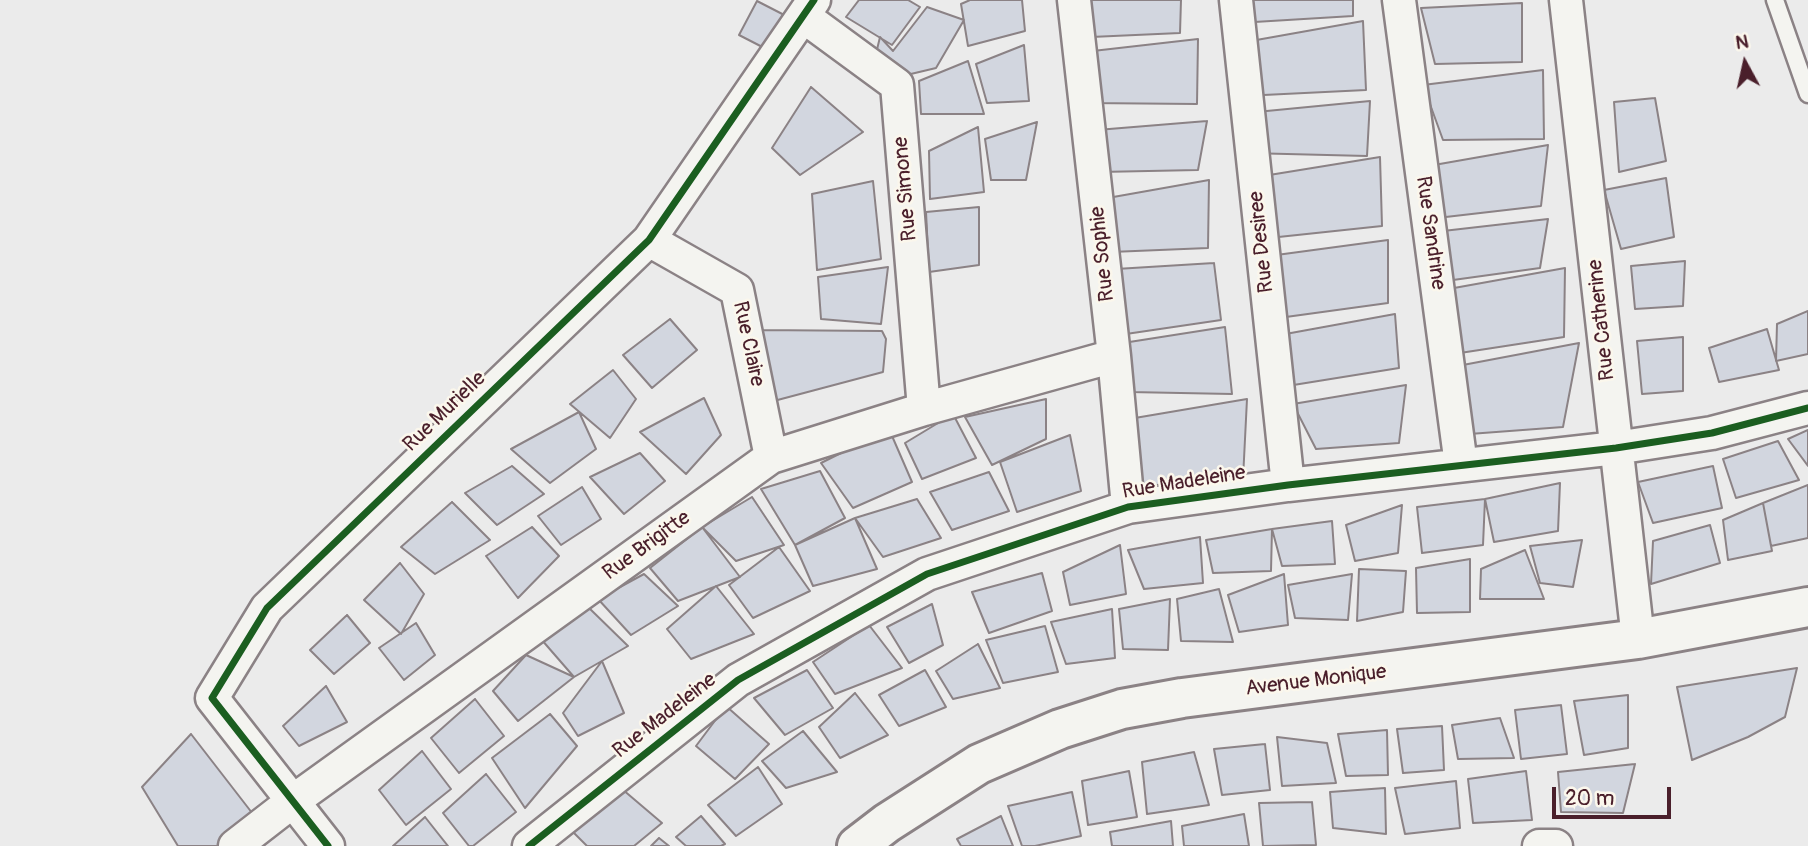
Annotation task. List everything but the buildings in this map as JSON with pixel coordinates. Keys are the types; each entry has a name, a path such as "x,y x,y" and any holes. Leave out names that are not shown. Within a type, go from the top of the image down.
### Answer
{"street":[{"name":"Rue Sophie","path":"1074,0 1114,356 1128,508"},
{"name":"Rue Desiree","path":"1236,0 1288,485"},
{"name":"Rue Sandrine","path":"1399,0 1461,466"},
{"name":"Rue Catherine","path":"1566,0 1638,639"},
{"name":"Rue Murielle","path":"328,846 212,698 267,608 649,240 809,8"},
{"name":"Rue Simone","path":"809,8 897,85 923,409"},
{"name":"Rue Claire","path":"649,240 737,290 771,457"},
{"name":"Rue Brigitte","path":"235,846 293,801 771,457 923,409 1114,356"},
{"name":"Rue Madeleine","path":"529,846 738,680 927,574 1128,508 1288,485 1616,448 1712,433 1808,408"},
{"name":"Avenue Monique","path":"857,846 887,823 979,764 1060,729 1122,709 1182,698 1638,639 1808,607"},
{"path":"1539,846 1556,846"}],"lane":[{"path":"1775,0 1808,94"}],"cycle path":[{"path":"328,846 212,698 267,608 649,240 814,0"},
{"path":"529,846 738,680 927,574 1128,507 1288,485 1616,448 1712,433 1808,408"}]}
